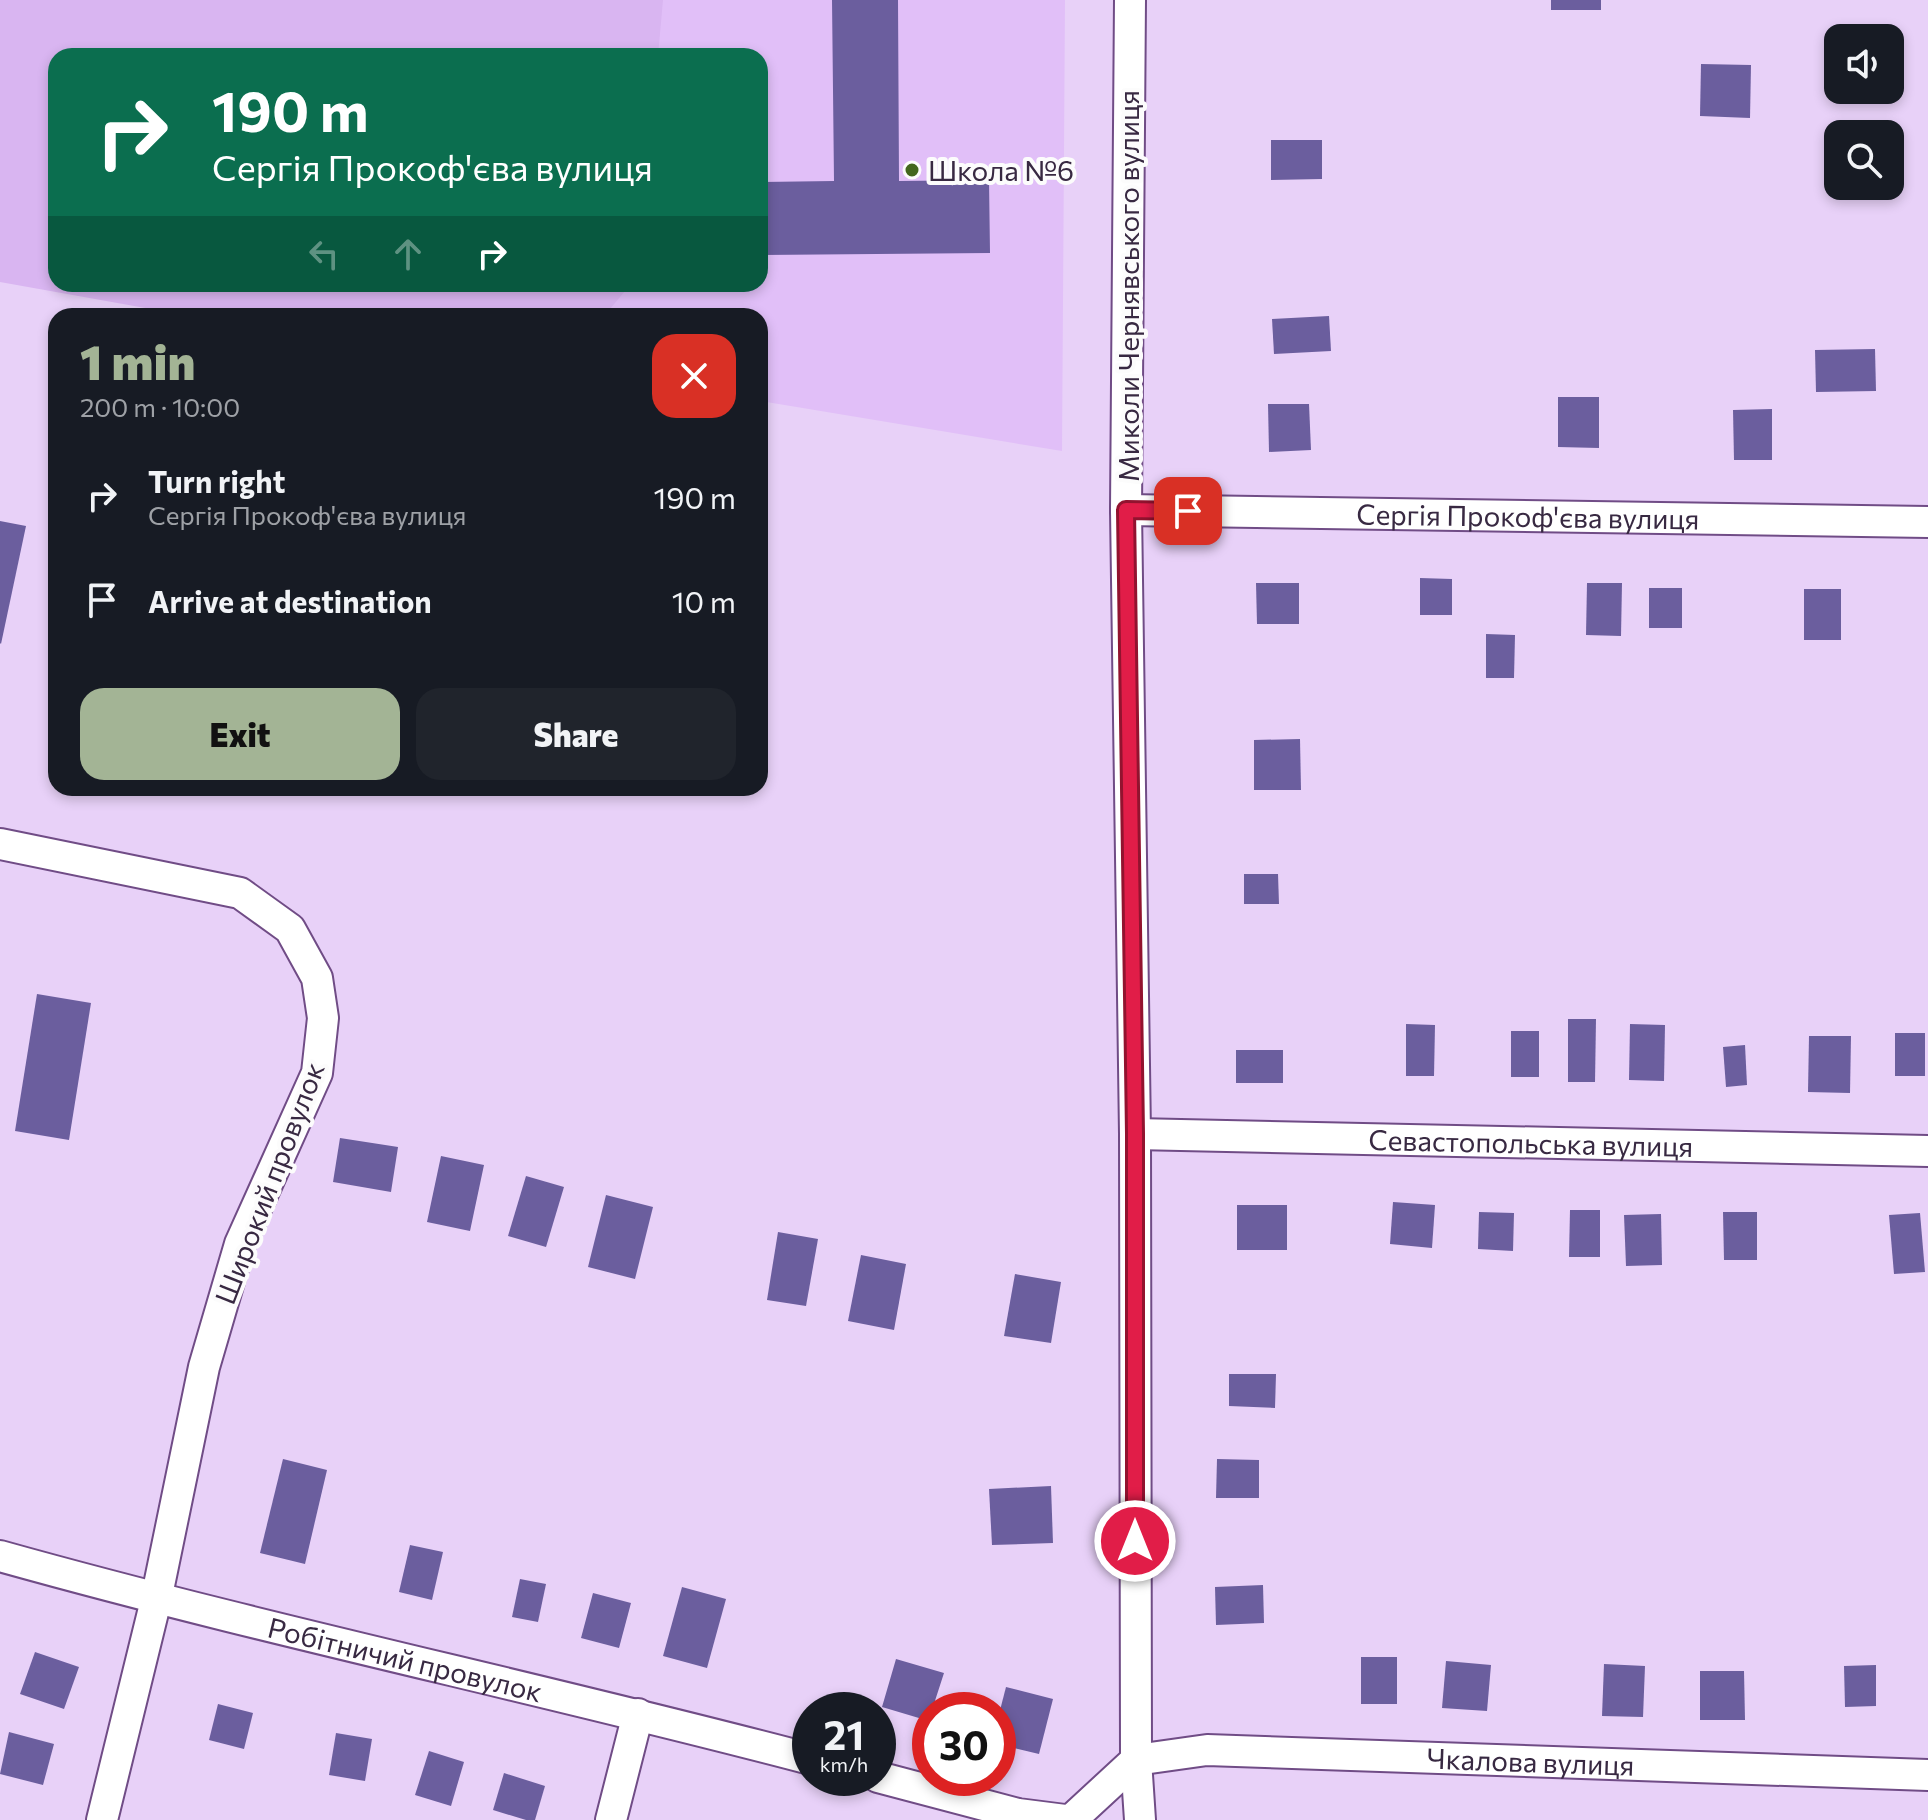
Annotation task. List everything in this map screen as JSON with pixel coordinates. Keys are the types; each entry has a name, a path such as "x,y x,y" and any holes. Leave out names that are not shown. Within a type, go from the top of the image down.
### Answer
{"street":[{"name":"Миколи Чернявського вулиця","path":"1130,0 1126,510 1135,1134 1136,1760 1140,1820"},
{"name":"Сергія Прокоф'єва вулиця","path":"1126,510 1928,522"},
{"name":"Широкий провулок","path":"0,844 240,893 290,929 317,978 323,1018 317,1073 240,1244 204,1367 156,1600 102,1820"},
{"name":"Севастопольська вулиця","path":"1135,1134 1928,1151"},
{"name":"Робітничий провулок","path":"0,1556 156,1600 638,1714 792,1754"},
{"path":"611,1820 638,1714"},
{"name":"Чкалова вулиця","path":"1136,1760 1207,1750 1928,1775"},
{"path":"896,1782 1018,1814 1068,1820 1136,1760"}],"shaded area":[{"path":"0,0 663,0 659,48 48,48 48,291 0,282"},
{"name":"Школа №6","path":"463,0 1065,0 1062,451 768,402 768,308 480,308 478,292 768,292 768,48 466,48"},
{"path":"56,292 624,292 611,308 145,308"}],"building":[{"path":"832,0 898,0 899,181 989,180 990,253 768,255 768,182 834,181"},
{"path":"1551,0 1601,0 1601,10 1551,10"},
{"path":"1701,64 1751,65 1750,118 1700,116"},
{"path":"1271,140 1322,140 1322,179 1271,180"},
{"path":"1329,316 1331,351 1274,354 1272,319"},
{"path":"1875,349 1876,391 1816,392 1815,350"},
{"path":"1558,397 1599,397 1599,448 1558,447"},
{"path":"1268,404 1309,404 1311,450 1269,452"},
{"path":"1772,409 1772,460 1734,460 1733,410"},
{"path":"0,521 26,526 1,644 0,643"},
{"path":"1420,578 1452,579 1452,615 1420,615"},
{"path":"1256,583 1299,583 1299,624 1257,624"},
{"path":"1587,583 1622,583 1621,636 1586,635"},
{"path":"1649,588 1682,588 1682,628 1649,628"},
{"path":"1804,589 1841,589 1841,640 1804,640"},
{"path":"1486,634 1515,635 1514,678 1486,678"},
{"path":"1300,739 1301,790 1254,790 1254,740"},
{"path":"1244,874 1278,874 1279,904 1244,904"},
{"path":"37,994 91,1003 69,1140 15,1131"},
{"path":"1568,1019 1596,1019 1595,1082 1568,1082"},
{"path":"1406,1024 1435,1025 1434,1076 1406,1076"},
{"path":"1630,1024 1665,1025 1664,1081 1629,1080"},
{"path":"1511,1031 1539,1031 1539,1077 1511,1077"},
{"path":"1895,1033 1925,1033 1925,1076 1895,1076"},
{"path":"1809,1036 1851,1036 1850,1093 1808,1092"},
{"path":"1745,1045 1747,1085 1726,1087 1723,1047"},
{"path":"1236,1050 1283,1050 1283,1083 1236,1083"},
{"path":"340,1138 398,1147 391,1192 333,1182"},
{"path":"441,1156 484,1165 470,1231 427,1222"},
{"path":"526,1176 564,1187 546,1247 508,1236"},
{"path":"606,1195 653,1207 635,1279 588,1267"},
{"path":"1393,1202 1435,1205 1432,1248 1390,1244"},
{"path":"1237,1205 1287,1205 1287,1250 1237,1250"},
{"path":"1570,1210 1600,1210 1600,1257 1569,1257"},
{"path":"1479,1212 1514,1213 1513,1251 1478,1249"},
{"path":"1723,1212 1757,1212 1757,1260 1724,1260"},
{"path":"1920,1213 1925,1272 1894,1274 1889,1215"},
{"path":"1661,1214 1662,1265 1626,1266 1624,1215"},
{"path":"778,1232 818,1239 806,1306 767,1300"},
{"path":"861,1255 906,1264 894,1330 848,1321"},
{"path":"1015,1274 1061,1282 1051,1343 1004,1336"},
{"path":"1229,1374 1276,1374 1275,1408 1229,1406"},
{"path":"283,1459 327,1470 305,1564 260,1553"},
{"path":"1217,1459 1259,1460 1259,1498 1216,1498"},
{"path":"1051,1486 1053,1543 992,1545 989,1489"},
{"path":"410,1545 443,1552 432,1600 399,1592"},
{"path":"520,1579 546,1584 538,1622 512,1617"},
{"path":"1263,1585 1264,1623 1216,1625 1215,1587"},
{"path":"682,1587 726,1599 707,1668 663,1656"},
{"path":"593,1593 631,1603 619,1648 581,1638"},
{"path":"35,1652 79,1667 64,1709 20,1694"},
{"path":"1361,1657 1397,1657 1397,1704 1361,1704"},
{"path":"896,1659 944,1673 938,1692 912,1692 912,1716 896,1711 896,1692 886,1692"},
{"path":"1446,1661 1491,1665 1487,1711 1442,1708"},
{"path":"1604,1664 1645,1666 1643,1717 1602,1716"},
{"path":"1876,1665 1876,1706 1845,1707 1844,1666"},
{"path":"1700,1671 1744,1671 1745,1720 1700,1720"},
{"path":"1006,1687 1053,1699 1039,1754 1016,1748 1016,1692 1005,1692"},
{"path":"218,1704 253,1713 244,1749 209,1740"},
{"path":"9,1732 54,1744 43,1785 0,1774"},
{"path":"336,1733 372,1739 365,1781 329,1775"},
{"path":"429,1751 464,1762 451,1806 415,1795"},
{"path":"504,1773 545,1786 535,1820 493,1810"}],"place":[{"name":"Школа №6","path":"912,170"}],"route":[{"path":"1135,1541 1135,1134 1126,510 1188,511"}]}
